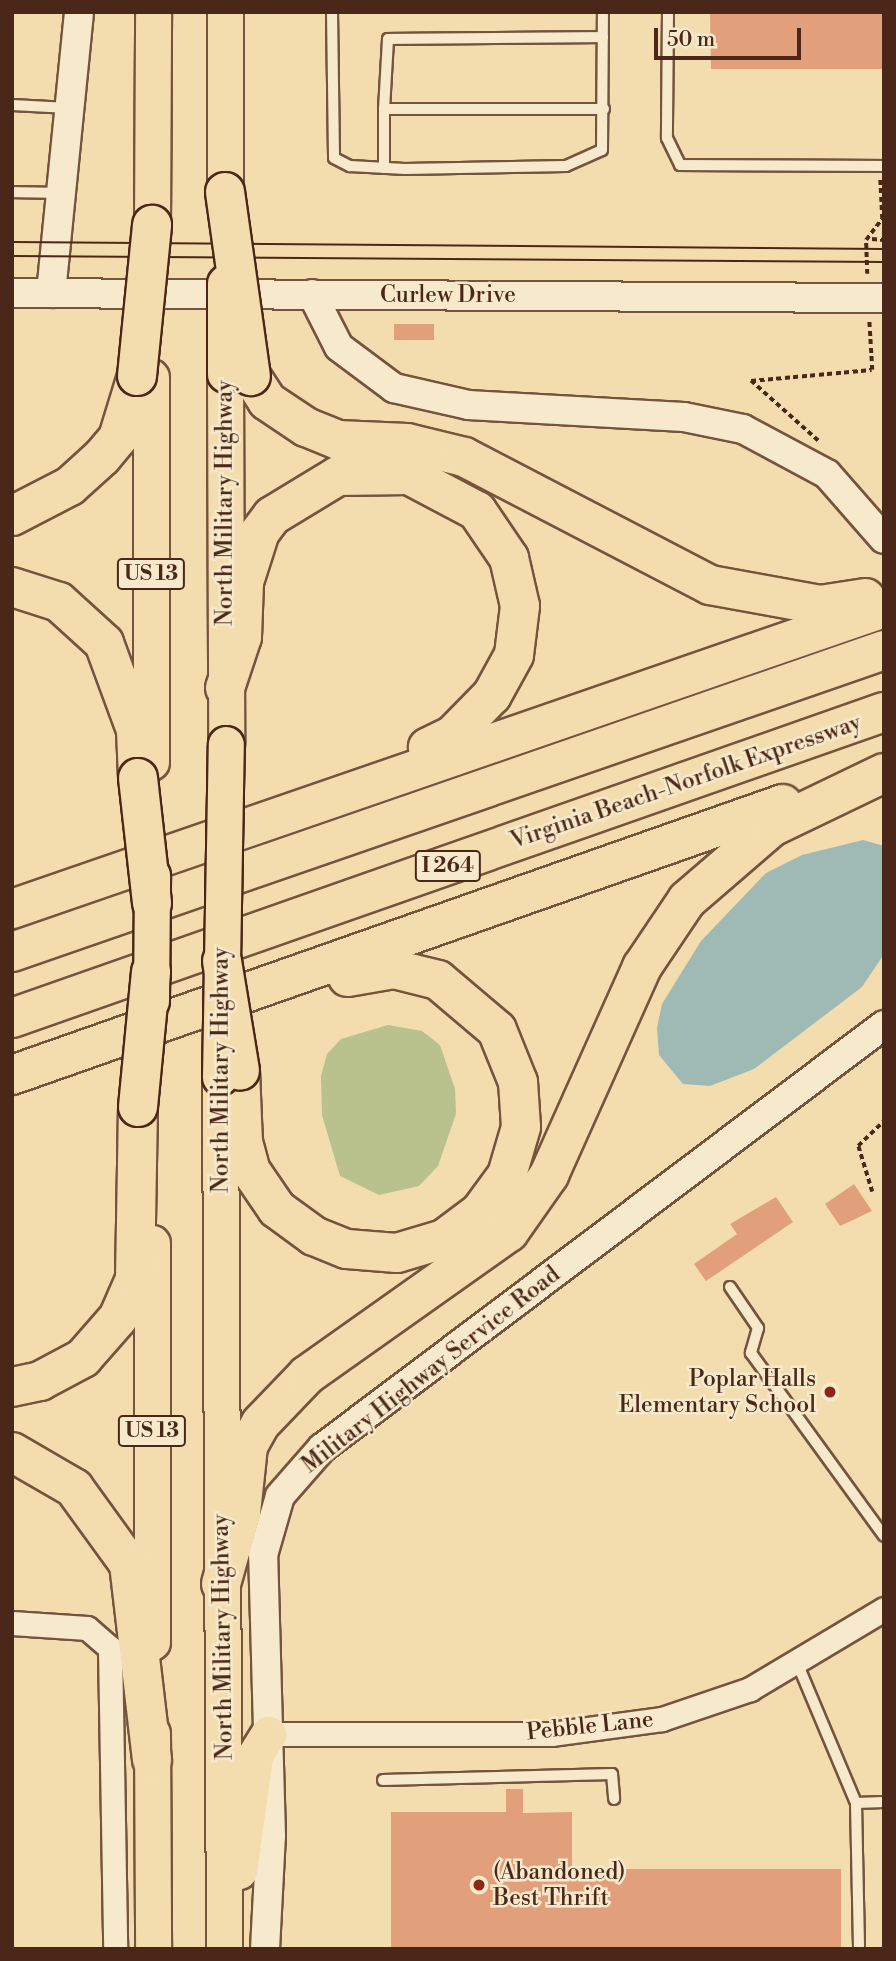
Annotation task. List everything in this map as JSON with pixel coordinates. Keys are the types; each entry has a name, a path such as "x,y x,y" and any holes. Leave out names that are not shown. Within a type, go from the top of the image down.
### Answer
{"highway":[{"path":"225,179 238,375 267,401 306,427 338,440 407,443 464,457 710,585 820,605 884,593"},
{"path":"12,516 70,486 102,457 118,438 144,377 152,225"},
{"path":"225,688 242,637 244,582 260,532 314,485 363,472 409,475 457,495 494,531 509,558 520,606 514,656 492,695 453,735 314,802"},
{"path":"12,587 59,602 104,643 136,730 145,774 152,903"},
{"path":"12,909 314,802 884,608"},
{"path":"12,952 884,650"},
{"name":"Virginia Beach-Norfolk Expressway","path":"12,1018 884,712"},
{"path":"12,1075 884,766"},
{"path":"221,1584 241,1513 248,1446 261,1423 307,1375 509,1232 549,1175 642,967 687,900 772,827 884,773"},
{"path":"12,889 198,844"},
{"path":"189,1013 367,971 394,968 438,979 480,1009 509,1052 521,1107 516,1152 494,1197 444,1239 397,1253 348,1249 293,1223 261,1189 243,1142 230,1074 222,961"},
{"path":"12,1387 40,1381 83,1358 118,1318 135,1279 151,972"},
{"path":"12,1088 97,1046"},
{"path":"12,1452 74,1488 129,1564 152,1760"}],"main road":[{"path":"152,225 155,102 153,12"},
{"path":"225,12 225,179"},
{"name":"North Military Highway","path":"222,961 225,688 238,375"},
{"name":"US 13","path":"144,377 145,774"},
{"path":"151,972 152,903"},
{"name":"North Military Highway","path":"225,1944 221,1584 230,1074"},
{"name":"US 13","path":"145,1105 153,1949"},
{"path":"225,1944 251,1816 254,1755 268,1734"}],"street":[{"path":"51,293 79,12"},
{"name":"Curlew Drive","path":"12,293 873,300"},
{"path":"324,295 339,347 355,356 394,388 468,405 684,416 743,429 827,474 884,539"},
{"name":"Military Highway Service Road","path":"265,1949 268,1734 264,1542 280,1496 296,1474 884,1025"},
{"name":"Pebble Lane","path":"268,1734 597,1730 707,1706 798,1665 884,1609"},
{"path":"12,1623 87,1628 110,1648 114,1661 115,1949"}],"lane":[{"path":"332,12 334,158 350,166 384,168 587,162 602,150 603,12"},
{"path":"668,12 667,138 680,164 881,166"},
{"path":"384,168 388,39 603,37"},
{"path":"12,105 69,108"},
{"path":"384,109 604,109"},
{"path":"12,192 60,193"},
{"path":"730,1287 758,1328 751,1353 884,1536"},
{"path":"798,1665 856,1803 859,1949"},
{"path":"383,1780 612,1774 614,1799"},
{"path":"856,1803 884,1802"}],"path":[{"path":"872,239 883,219 881,166"},
{"path":"823,445 751,381 872,370 873,300 866,240 884,240"},
{"path":"872,1192 858,1146 884,1121"}],"green space":[{"path":"388,1025 422,1031 440,1045 455,1089 456,1114 438,1166 419,1186 379,1195 340,1176 322,1115 321,1076 327,1054 341,1039"}],"water":[{"path":"863,840 884,846 884,954 862,987 754,1069 710,1086 683,1084 659,1055 657,1028 662,1004 701,941 766,873 802,855"}],"building":[{"path":"710,12 884,12 884,69 711,69"},
{"path":"394,324 434,324 434,340 394,340"},
{"path":"854,1184 872,1211 840,1226 825,1204"},
{"path":"776,1197 793,1222 706,1281 694,1264 737,1234 730,1224"},
{"path":"506,1789 523,1789 523,1813 572,1812 572,1869 841,1869 841,1949 391,1949 391,1812 506,1812"}],"tram line":[{"path":"12,242 884,249"},
{"path":"12,256 884,262"}],"place":[{"name":"Poplar Halls Elementary School","path":"830,1392"},
{"name":"(Abandoned) Best Thrift","path":"479,1885"}]}
